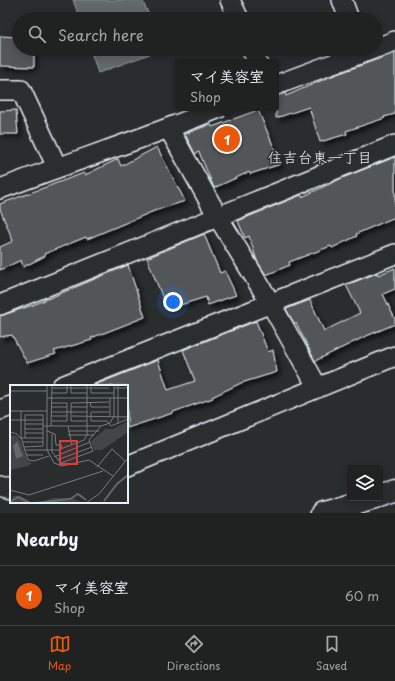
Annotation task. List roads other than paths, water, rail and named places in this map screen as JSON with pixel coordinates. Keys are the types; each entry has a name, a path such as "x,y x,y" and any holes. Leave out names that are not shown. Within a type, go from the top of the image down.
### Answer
{"street":[{"path":"230,0 236,12"},
{"path":"342,0 347,12"},
{"path":"383,45 395,41"},
{"path":"279,84 352,56"},
{"path":"0,90 21,90 57,167"},
{"path":"0,189 57,167 169,129 212,111"},
{"path":"169,129 218,217 271,304 318,388"},
{"path":"0,305 395,145"},
{"path":"65,385 395,254"},
{"path":"128,466 395,356"},
{"path":"0,410 10,406"},
{"path":"0,486 10,489"},
{"path":"383,495 395,491"},
{"path":"322,513 364,501"}],"place":[{"name":"マイ美容室","path":"227,139"}],"district":[{"name":"住吉台東一丁目","path":"320,156"}]}
